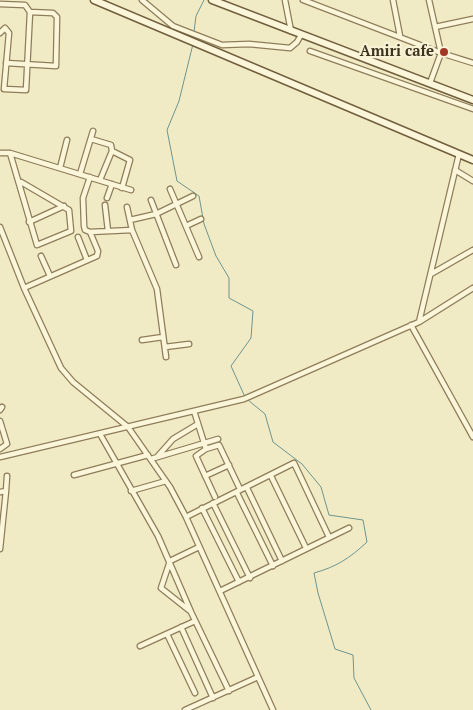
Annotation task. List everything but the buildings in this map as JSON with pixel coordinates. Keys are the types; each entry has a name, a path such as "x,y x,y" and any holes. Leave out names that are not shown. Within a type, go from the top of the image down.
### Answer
{"street":[{"path":"94,0 222,45 249,44 290,48 294,46 301,35"},
{"path":"142,0 172,29 219,52 473,160"},
{"path":"212,0 473,100"},
{"path":"286,0 291,31"},
{"path":"303,0 441,53 473,62"},
{"path":"317,0 317,6"},
{"path":"393,0 400,36"},
{"path":"429,0 441,53 430,83"},
{"path":"0,4 25,5 30,12 26,90 4,88 9,34 4,28 0,33"},
{"path":"6,63 56,66 57,17 53,13 30,12"},
{"path":"435,27 473,19"},
{"path":"310,50 473,109"},
{"path":"0,74 4,78"},
{"path":"450,100 452,93"},
{"path":"80,174 93,131"},
{"path":"91,139 111,145 112,151 100,180"},
{"path":"60,168 67,140"},
{"path":"112,151 130,160 122,188"},
{"path":"0,153 10,153 131,190"},
{"path":"10,153 37,245 71,231 68,210 64,206 41,196 20,182"},
{"path":"419,322 459,154"},
{"path":"455,170 473,181"},
{"path":"90,177 83,198 85,230 90,232 132,230"},
{"path":"108,198 112,184"},
{"path":"170,189 199,257"},
{"path":"130,220 156,214 193,196"},
{"path":"151,200 176,265"},
{"path":"105,205 108,231"},
{"path":"29,222 64,206"},
{"path":"127,207 132,230 156,284 166,357"},
{"path":"186,226 201,219"},
{"path":"0,227 24,288 61,368 73,382 128,427 152,457 166,481 186,517 273,710"},
{"path":"24,288 97,256 98,251 90,232"},
{"path":"78,237 88,260"},
{"path":"431,274 473,250"},
{"path":"41,256 50,276"},
{"path":"2,457 246,398 419,322 473,288"},
{"path":"411,325 473,437"},
{"path":"142,340 163,337"},
{"path":"165,347 189,344"},
{"path":"194,411 206,449"},
{"path":"0,421 7,444 2,457"},
{"path":"152,457 174,439 198,424"},
{"path":"100,434 158,536 191,612 229,691"},
{"path":"74,475 218,439"},
{"path":"2,457 0,450 7,444"},
{"path":"215,497 196,455 206,449 219,445 239,487"},
{"path":"186,517 272,476 294,463 329,537"},
{"path":"205,476 229,465"},
{"path":"0,546 7,476"},
{"path":"272,476 306,548"},
{"path":"131,491 166,481"},
{"path":"247,488 282,561"},
{"path":"0,492 6,490"},
{"path":"237,493 273,566"},
{"path":"213,503 250,578"},
{"path":"202,508 239,582"},
{"path":"255,530 265,525"},
{"path":"220,591 349,528"},
{"path":"221,546 231,541"},
{"path":"191,612 161,588 170,561 198,547"},
{"path":"140,646 196,622"},
{"path":"181,627 213,698"},
{"path":"167,634 195,694"},
{"path":"185,710 258,677"}],"waterway":[{"path":"194,32 196,16 204,0"},
{"path":"193,44 179,101 167,130 177,181 199,196 204,224 216,256 229,278 229,298 253,311 251,338 231,366 245,397"},
{"path":"248,400 265,414 273,442 302,464 321,487 329,515 363,520 367,542 342,561 314,573 335,649 353,655 354,678 371,710"}],"place":[{"name":"Amiri cafe","path":"444,52"}]}
